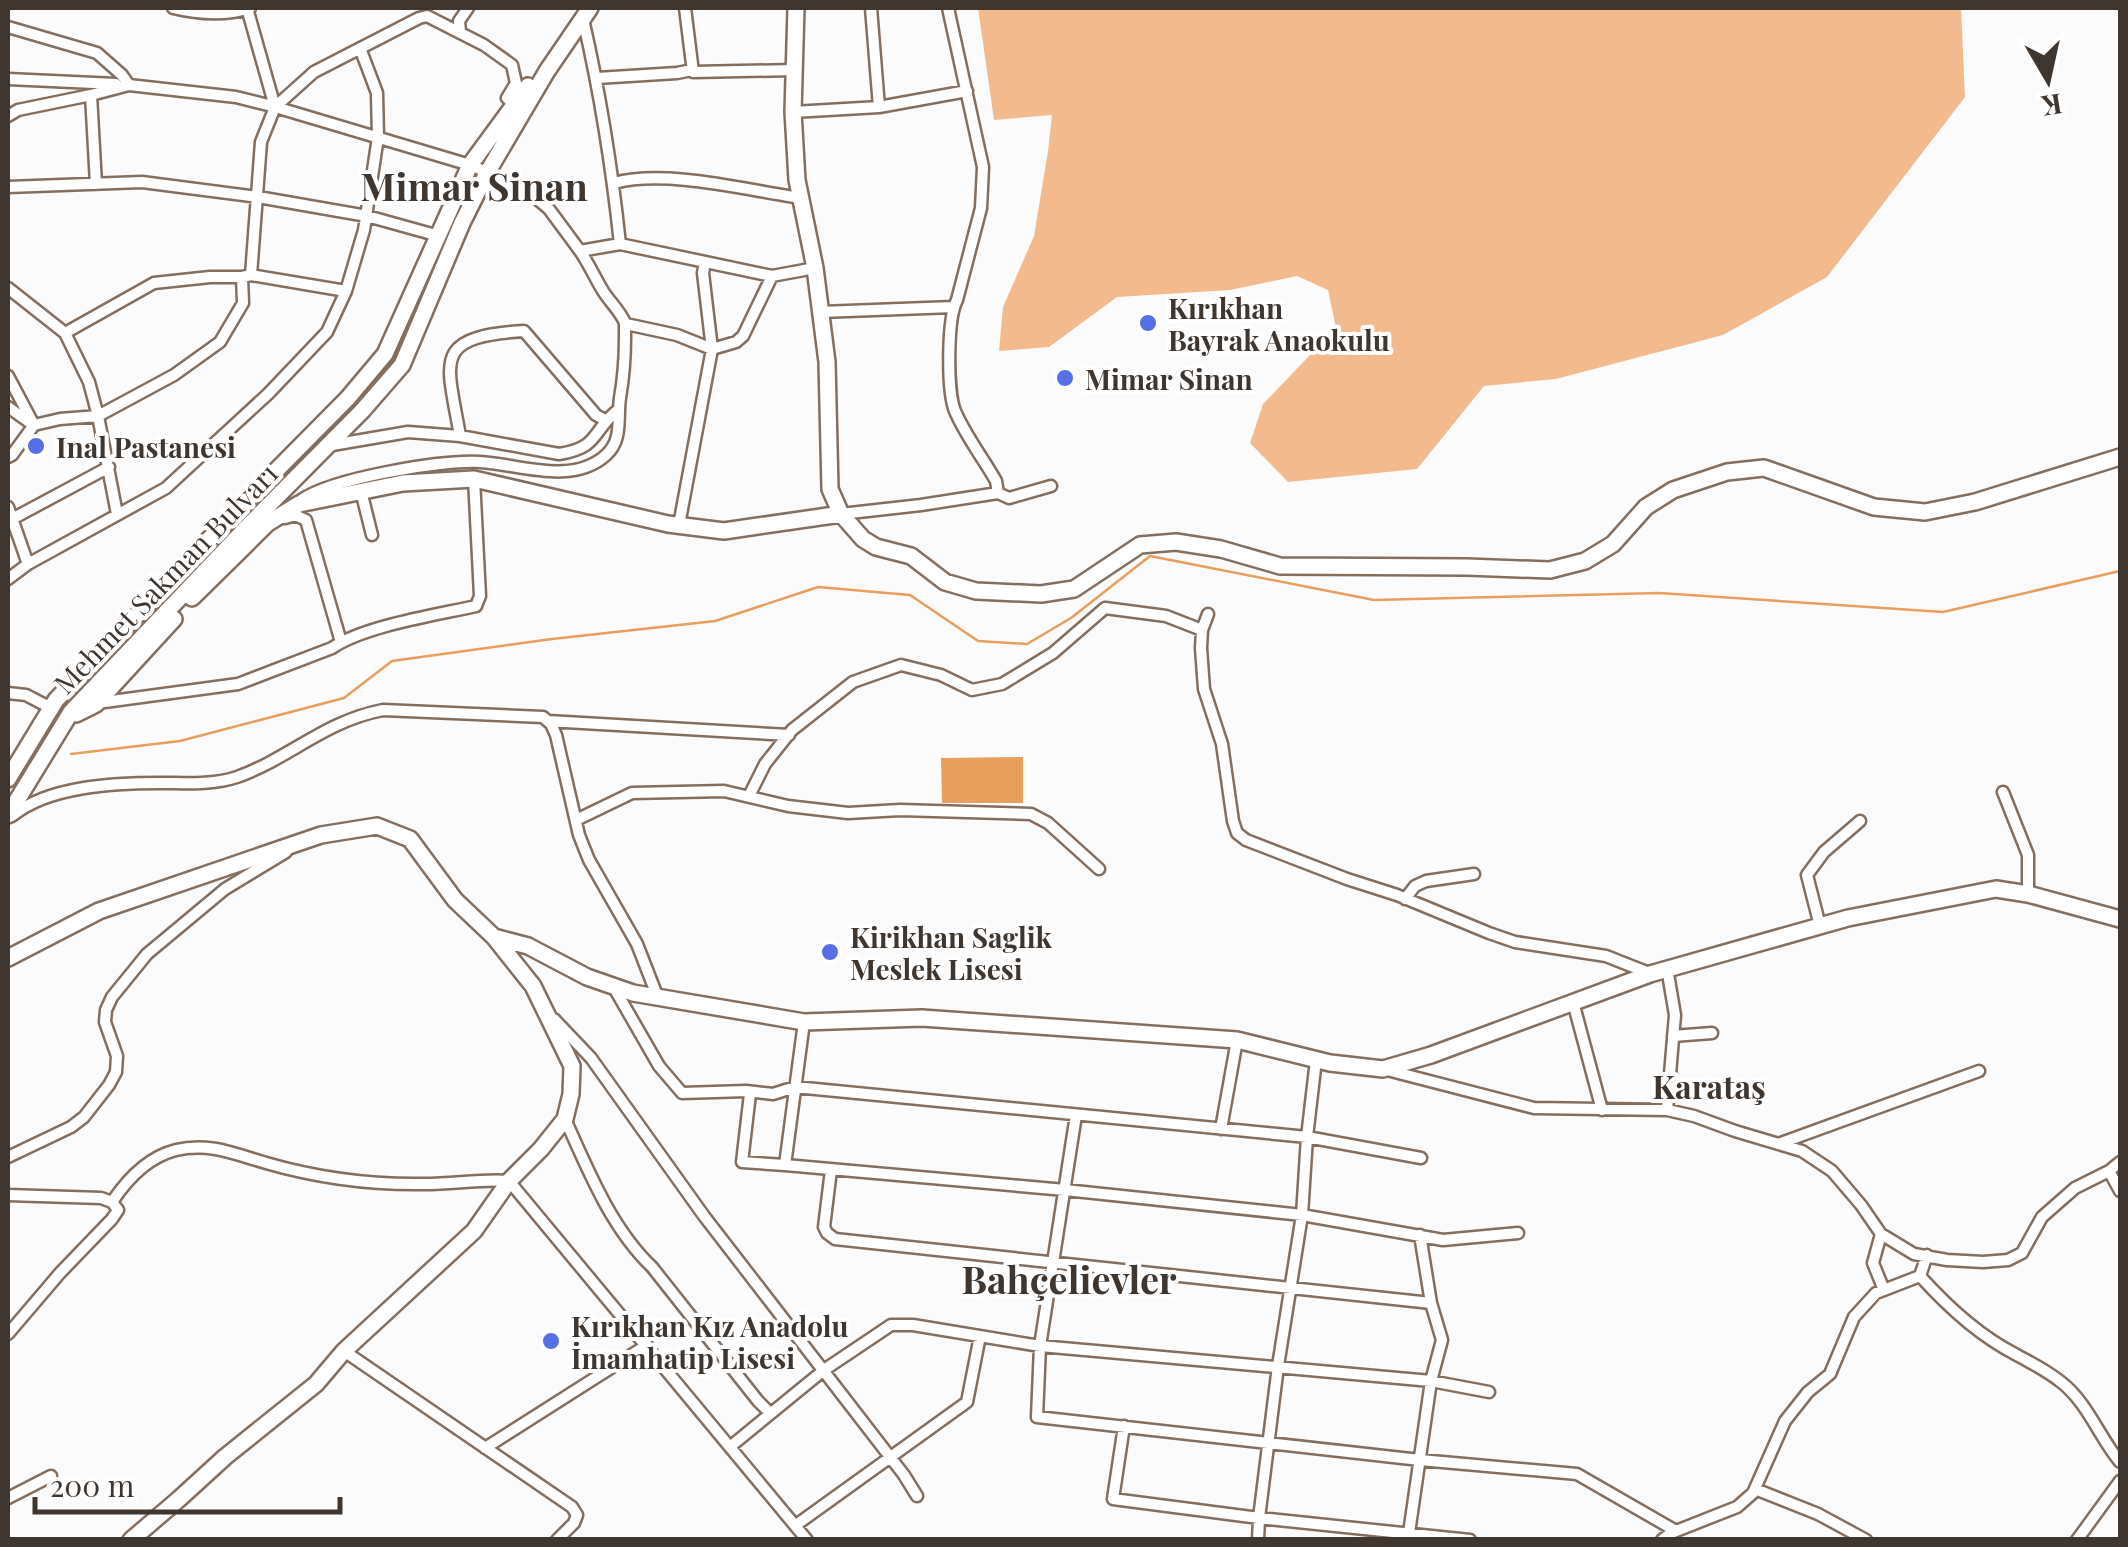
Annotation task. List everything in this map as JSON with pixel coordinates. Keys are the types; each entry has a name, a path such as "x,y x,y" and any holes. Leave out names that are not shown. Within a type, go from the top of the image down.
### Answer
{"street":[{"path":"173,8 192,13 248,8 275,107"},
{"path":"460,32 459,22 468,8"},
{"path":"685,8 693,72"},
{"path":"796,8 792,112 797,180 815,268 827,362 830,488 841,514 864,539 876,548 910,556 944,582 976,591 1041,594 1074,589 1140,545 1176,542 1221,549 1280,566 1550,570 1585,561 1613,544 1646,507 1673,490 1727,472 1764,468 1874,507 1925,512 1974,502 2120,457"},
{"path":"871,8 879,107"},
{"path":"948,8 983,167 981,208 952,307 949,350 953,408 996,481 998,493"},
{"path":"584,11 614,183 620,244"},
{"name":"Mehmet Sakman Bulvarı","path":"51,708 386,354 470,165 584,11"},
{"name":"Mehmet Sakman Bulvarı","path":"68,718 402,365 487,173 584,11"},
{"path":"8,457 34,425 98,416 174,375 220,342 243,303 258,198 261,142 275,107 314,72 426,12 512,66 516,82 507,98 514,105"},
{"path":"8,27 97,53 129,84"},
{"path":"8,579 28,564 166,488 268,394 326,332 346,291 367,216 378,136 377,93 360,48"},
{"path":"597,78 692,70 794,70"},
{"path":"8,79 129,84 236,98 470,165 523,187 549,209 626,324 626,368 618,435 607,455 585,468 562,471 480,462 438,465 374,475 311,493 268,523 96,704"},
{"path":"11,113 129,84"},
{"path":"792,112 879,107 967,91"},
{"path":"91,95 96,184"},
{"path":"614,183 635,178 675,179 800,198"},
{"path":"8,186 142,182 367,216 439,236"},
{"path":"580,252 620,244 772,276 815,268"},
{"path":"679,526 712,349 705,262"},
{"path":"65,333 154,283 246,276 346,291"},
{"path":"626,324 677,335 712,349 736,342 743,336 772,276"},
{"path":"8,288 65,333 88,382 98,416 117,514"},
{"path":"820,312 952,307"},
{"path":"460,436 448,366 457,348 492,333 524,331 596,415 605,420"},
{"path":"8,376 34,425"},
{"path":"8,406 34,425"},
{"path":"328,446 408,432 460,436 559,454 590,444 605,420 618,410"},
{"path":"12,520 108,466"},
{"path":"268,523 299,504 403,482 474,478 679,526 724,531 998,493 1009,498 1051,486"},
{"path":"8,818 68,718 96,704 238,684 388,626 476,606 480,596 474,478"},
{"path":"361,491 372,534"},
{"path":"8,507 28,564"},
{"path":"268,523 295,514 306,520 340,642"},
{"path":"749,796 764,764 789,735 853,682 901,665 940,674 972,690 1002,684 1053,653 1105,608 1166,616 1202,630"},
{"path":"1208,614 1200,648 1204,689 1222,744 1237,833 1246,840 1502,938 1606,956 1650,974"},
{"path":"8,693 26,695 51,708 8,779"},
{"name":"Mehmet Sakman Bulvarı","path":"51,708 64,704 68,718"},
{"path":"8,818 20,809 72,791 109,785 235,778 336,724 371,712 527,716 548,721 789,735"},
{"path":"548,721 556,736 589,860 647,965 658,998"},
{"path":"576,820 632,793 724,791 788,806 848,812 1031,814 1048,823 1099,870"},
{"path":"2002,792 2028,855 2028,894"},
{"path":"1820,926 1807,875 1824,852 1860,820"},
{"path":"8,958 99,910 322,835 378,826 410,840 454,900 494,937 533,986 572,1066 565,1119 510,1181 474,1231 344,1351 316,1384 131,1540"},
{"path":"8,1158 71,1127 109,1085 118,1056 106,1022 106,1010 147,954 225,889 296,844"},
{"path":"1405,899 1415,886 1426,881 1474,874"},
{"path":"1383,1069 1431,1056 1668,968 1848,918 1996,889 2112,917 2120,909"},
{"path":"494,937 528,946 587,978 612,986 658,998 804,1022 922,1018 1237,1040 1316,1060 1383,1069 1534,1108 1667,1110 1694,1116 1802,1151 1832,1171 1862,1205 1880,1234 1914,1254 1947,1260 2008,1260 2022,1253 2042,1217 2076,1188 2120,1162"},
{"path":"1667,1110 1674,1016 1668,968"},
{"path":"612,986 659,1066 682,1093 773,1094 795,1087 1307,1136 1421,1158"},
{"path":"1573,1002 1602,1110"},
{"path":"543,1007 591,1058 704,1216 917,1496"},
{"path":"785,1165 804,1022"},
{"path":"1673,1036 1712,1033"},
{"path":"1221,1128 1237,1040"},
{"path":"1258,1540 1278,1366 1302,1215 1316,1060"},
{"path":"1778,1144 1979,1071"},
{"path":"746,1091 750,1094 742,1162 1302,1215 1444,1240 1518,1233"},
{"path":"1076,1115 1040,1346 1036,1416 1577,1474 1676,1530"},
{"path":"565,1119 590,1176 636,1251 770,1413"},
{"path":"112,1202 126,1182 151,1160 175,1150 206,1146 334,1179 423,1184 510,1181 808,1540"},
{"path":"832,1170 824,1227 835,1239 1431,1303"},
{"path":"2109,1171 2120,1191"},
{"path":"8,1196 101,1198 112,1202 118,1210 8,1334"},
{"path":"1880,1234 1873,1263 1884,1290"},
{"path":"1409,1534 1431,1381 1442,1340 1431,1303 1420,1235"},
{"path":"1920,1276 1927,1255"},
{"path":"1662,1540 1676,1530 1737,1506 1755,1489 1784,1421 1808,1392 1830,1374 1854,1317 1876,1293 1920,1276"},
{"path":"1920,1276 1975,1329 2064,1384 2092,1417 2120,1462"},
{"path":"731,1446 824,1370 891,1325 1040,1346 1431,1381 1490,1392"},
{"path":"796,1526 967,1402 980,1336"},
{"path":"485,1448 647,1345"},
{"path":"344,1351 572,1507 577,1515 574,1524 557,1540"},
{"path":"1124,1426 1114,1498 1470,1540"},
{"path":"8,1498 52,1476"},
{"path":"2077,1540 2120,1481"},
{"path":"1755,1489 1818,1514 1866,1540"},
{"path":"1341,1540 1342,1526"}],"shaded area":[{"path":"978,8 1961,8 1965,97 1827,277 1723,335 1556,379 1484,386 1417,469 1288,482 1250,443 1263,404 1336,328 1328,290 1297,276 1230,290 1117,297 1049,347 999,351 1003,307 1034,236 1052,115 994,120"},
{"path":"1023,757 1023,803 942,803 941,758"}],"waterway":[{"path":"71,754 180,741 344,698 392,661 715,621 818,587 910,595 978,641 1027,644 1071,618 1150,556 1374,600 1659,593 1943,612 2120,571"}],"place":[{"name":"Kırıkhan Bayrak Anaokulu","path":"1148,323"},
{"name":"Mimar Sinan","path":"1065,378"},
{"name":"Inal Pastanesi","path":"36,446"},
{"name":"Kirikhan Saglik Meslek Lisesi","path":"830,952"},
{"name":"Kırıkhan Kız Anadolu İmamhatip Lisesi","path":"551,1341"}],"district":[{"name":"Mimar Sinan","path":"474,185"},
{"name":"Karataş","path":"1709,1085"},
{"name":"Bahçelievler","path":"1069,1278"}]}
